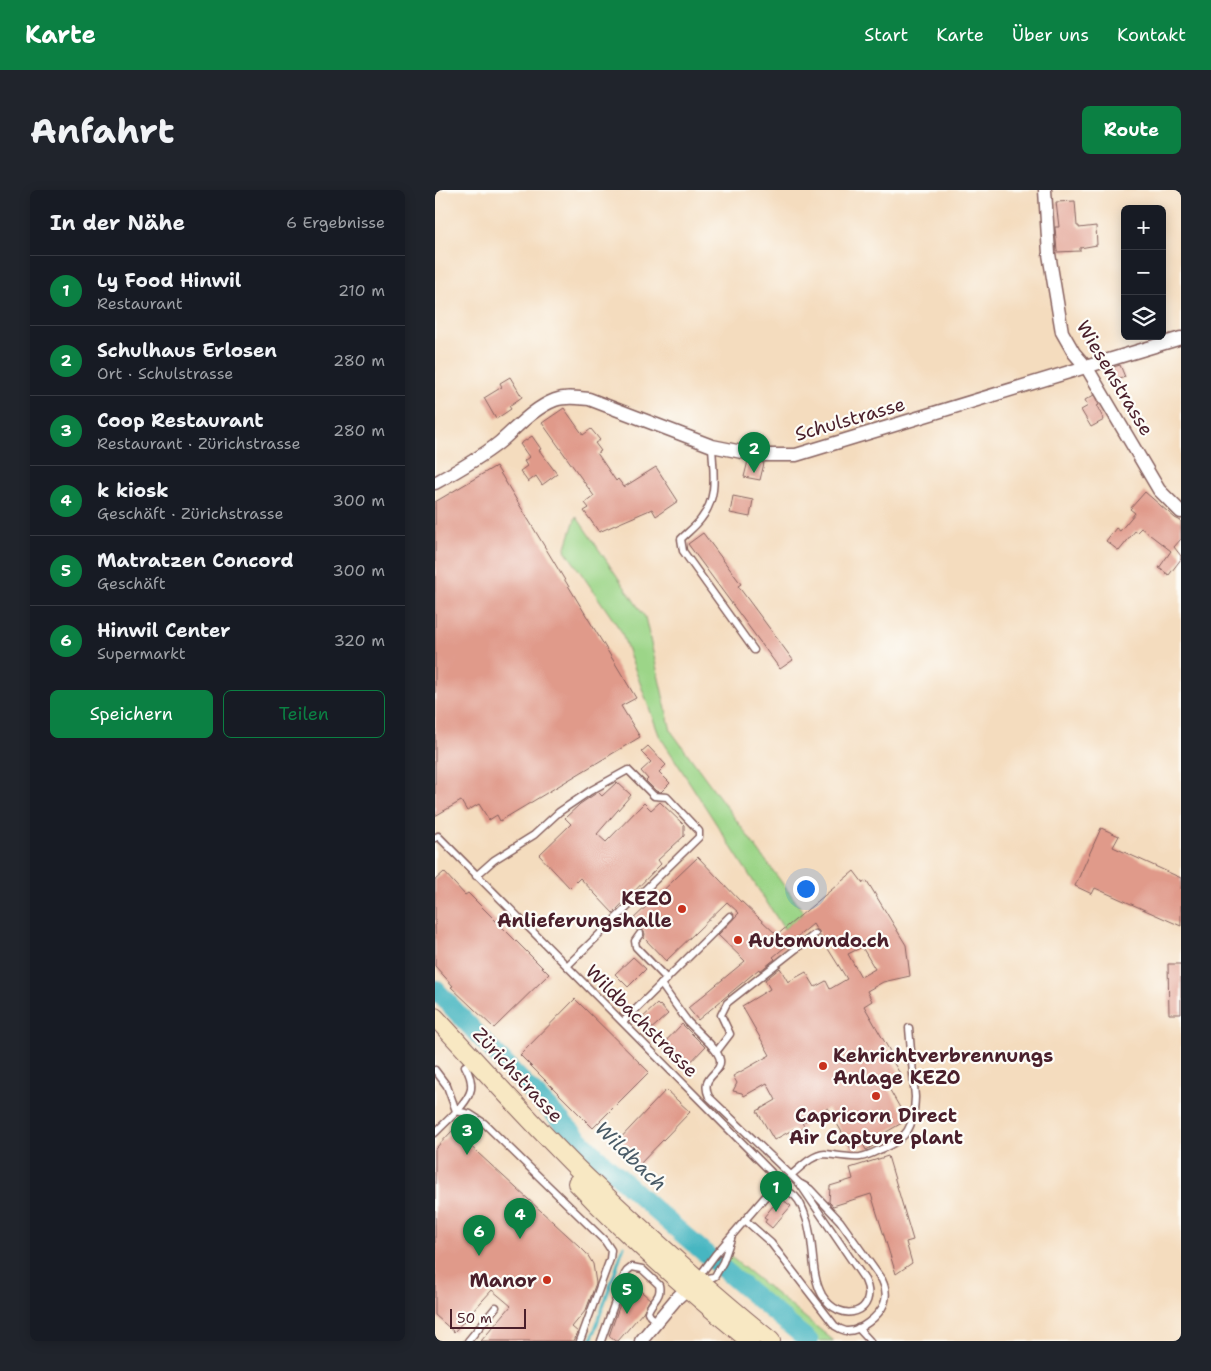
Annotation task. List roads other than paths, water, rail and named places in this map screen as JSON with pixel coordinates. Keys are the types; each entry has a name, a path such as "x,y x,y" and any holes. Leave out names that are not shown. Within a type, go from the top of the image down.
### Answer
{"main road":[{"name":"Zürichstrasse","path":"435,1017 585,1176 697,1278 771,1341"},
{"name":"Zürichstrasse","path":"435,1033 594,1201 697,1278 750,1341"}],"street":[{"name":"Wiesenstrasse","path":"1045,190 1049,254 1062,332 1074,353 1087,368 1159,490 1181,512"},
{"name":"Schulstrasse","path":"435,483 460,470 498,443 542,405 557,399 573,397 589,400 712,446 757,456 797,455 1181,338"},
{"path":"641,1341 697,1278"}],"lane":[{"path":"712,446 715,488 712,499 701,519 681,538 683,551 754,650"},
{"path":"476,876 494,860 534,835 559,812 590,791 628,770 654,796 667,797 699,831 699,837 567,966"},
{"name":"Wildbachstrasse","path":"435,838 438,836 769,1169 774,1179 773,1187"},
{"path":"623,1022 730,916"},
{"path":"640,934 635,941 636,947 667,979"},
{"path":"717,1051 730,1034 721,1015 727,1003 815,934"},
{"path":"661,984 688,1021 717,1051 720,1064 707,1083 706,1088 709,1097 800,1184 867,1284 869,1292 867,1300 858,1310 850,1313 841,1312 824,1298 816,1280 809,1228 801,1204 791,1193 773,1187 697,1278"},
{"path":"791,1175 820,1154 862,1157 894,1144 903,1136 911,1124 915,1108 909,1028"},
{"path":"435,1133 468,1097 471,1089 470,1078 465,1066"},
{"path":"435,1070 447,1086 456,1111"},
{"path":"456,1111 470,1114 484,1123 601,1236 609,1246 611,1252 610,1259 581,1341"},
{"path":"745,1220 771,1244 835,1326 845,1331 851,1330 872,1319 881,1309 886,1298 885,1286 882,1280 840,1221 809,1189 800,1184"},
{"path":"697,1278 715,1276 723,1262 732,1236"},
{"path":"601,1341 625,1274 629,1268 642,1269 659,1285 659,1295 648,1312 657,1322"},
{"path":"467,1341 496,1307"},
{"path":"858,1328 870,1341"}],"waterway":[{"name":"Wildbach","path":"435,989 510,1069 594,1154 655,1210 809,1341"},
{"path":"591,1341 624,1246"}],"place":[{"name":"Schulhaus Erlosen","path":"754,473"},
{"name":"KEZO Anlieferungshalle","path":"682,909"},
{"name":"Automundo.ch","path":"738,940"},
{"name":"Kehrichtverbrennungs Anlage KEZO","path":"823,1066"},
{"name":"Capricorn Direct Air Capture plant","path":"876,1096"},
{"name":"Coop Restaurant","path":"467,1155"},
{"name":"Ly Food Hinwil","path":"776,1212"},
{"name":"k kiosk","path":"520,1239"},
{"name":"Hinwil Center","path":"479,1256"},
{"name":"Manor","path":"547,1280"},
{"name":"Matratzen Concord","path":"627,1314"}]}
